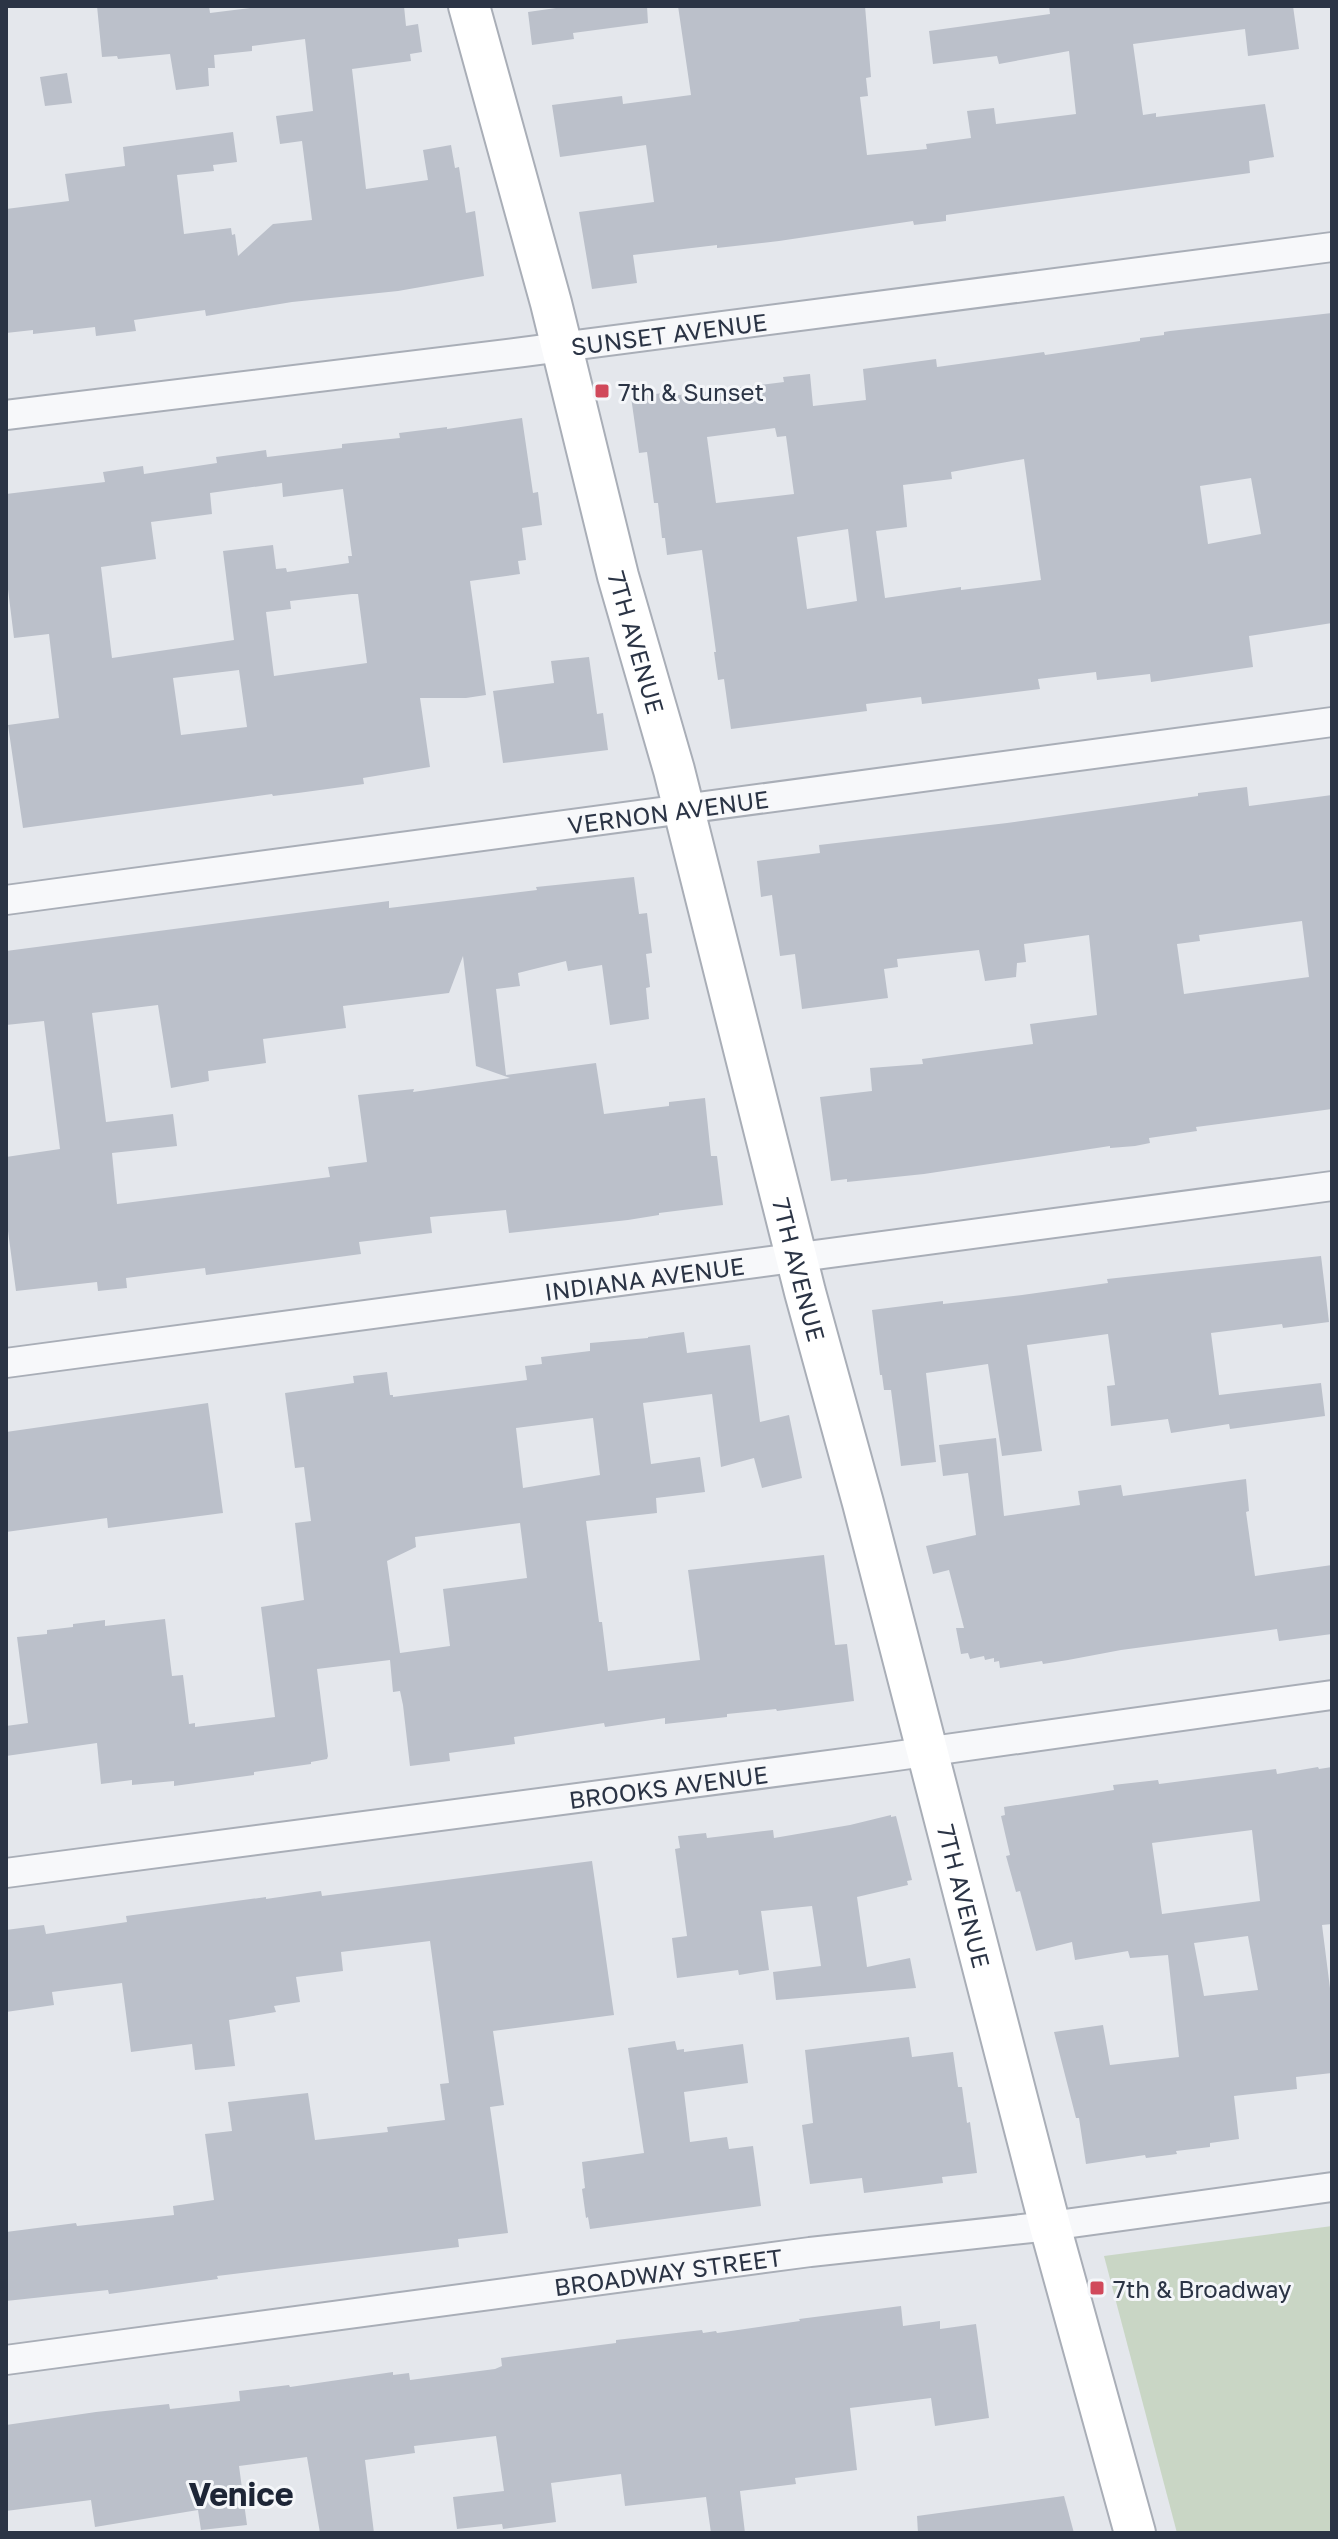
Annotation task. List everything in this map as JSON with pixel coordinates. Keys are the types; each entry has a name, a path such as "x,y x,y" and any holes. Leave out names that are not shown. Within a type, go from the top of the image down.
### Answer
{"street":[{"name":"7TH AVENUE","path":"469,6 561,347 614,561 674,770 1050,2226 1135,2533"},
{"name":"SUNSET AVENUE","path":"6,415 1332,247"},
{"name":"VERNON AVENUE","path":"6,900 1332,722"},
{"name":"INDIANA AVENUE","path":"6,1363 1332,1186"},
{"name":"BROOKS AVENUE","path":"6,1873 1332,1695"},
{"name":"BROADWAY STREET","path":"6,2360 810,2252 1050,2226 1332,2187"}],"green space":[{"path":"1332,2226 1332,2533 1177,2533 1104,2256"}],"building":[{"path":"97,6 209,6 210,13 265,6 404,6 406,26 418,24 422,52 410,54 411,61 352,69 366,189 428,180 423,150 451,145 455,168 459,167 466,213 475,211 484,276 398,291 292,302 206,316 205,310 134,320 136,331 96,336 95,327 33,334 33,330 6,333 6,209 69,201 65,174 125,166 123,147 233,132 237,162 213,165 214,171 177,175 184,234 231,228 232,235 235,234 238,256 273,224 312,220 302,141 280,144 276,116 313,111 305,39 252,46 252,51 214,55 215,68 208,68 209,86 176,90 170,54 118,59 117,56 102,57"},
{"path":"570,6 647,6 648,23 573,33 574,39 532,45 528,12"},
{"path":"678,6 865,6 871,77 866,78 868,96 860,97 867,155 927,149 926,144 971,138 967,111 994,108 996,124 1076,114 1069,51 999,64 997,56 933,64 929,31 1050,14 1049,6 1293,6 1299,49 1248,56 1245,29 1133,44 1143,115 1156,113 1156,117 1265,104 1274,157 1249,161 1250,173 946,215 946,221 914,225 913,221 779,241 633,255 637,283 592,289 579,212 654,202 646,145 560,157 552,105 622,96 623,104 691,95"},
{"path":"67,73 72,103 45,106 40,77"},
{"path":"1332,313 1332,623 1249,636 1253,667 1151,682 1150,674 1097,680 1096,672 1038,679 1040,689 922,704 921,697 866,704 867,711 731,729 724,679 718,680 702,550 667,555 658,503 654,503 647,452 639,453 631,397 671,392 671,396 784,382 783,377 810,374 813,406 866,400 863,369 936,359 937,367 1044,352 1045,355 1140,341 1140,338 1164,335 1164,332","holes":["775,428 777,437 786,436 794,494 716,503 707,437","1024,459 1041,580 885,598 876,531 907,527 903,485 952,479 951,472","1251,478 1261,534 1208,544 1200,486","848,529 857,601 807,609 797,537"]},
{"path":"522,418 533,493 538,492 542,525 522,528 526,560 518,561 520,574 470,581 486,695 420,698 430,767 363,778 364,784 23,828 8,725 59,718 49,634 14,638 6,573 6,494 105,482 103,472 143,466 144,474 217,463 216,457 266,450 267,457 342,448 342,444 400,438 399,433","holes":["282,483 283,497 343,489 352,556 348,556 349,563 287,572 286,568 276,569 273,545 223,551 234,640 112,658 101,567 156,559 151,522 212,514 210,493","358,594 367,663 274,676 266,612 291,609 290,601","239,670 247,727 181,735 173,678"]},
{"path":"589,657 597,714 603,713 608,750 503,763 493,691 554,683 551,661"},
{"path":"1247,787 1249,806 1332,795 1332,1109 1196,1127 1197,1131 1149,1138 1150,1143 1135,1146 1110,1146 924,1174 831,1181 820,1097 872,1091 870,1068 923,1064 922,1059 1033,1044 1030,1024 1097,1015 1089,935 1024,944 1026,962 1017,963 1016,977 985,981 979,950 897,959 898,967 884,969 888,998 802,1009 795,954 780,956 772,895 761,897 757,861 820,853 819,845 1007,823 1198,796 1198,793","holes":["1302,921 1309,977 1184,994 1177,944 1200,941 1199,935"]},
{"path":"634,877 639,914 647,913 652,953 646,954 650,987 646,988 649,1019 610,1025 602,965 568,971 566,961 518,973 520,986 496,989 506,1075 596,1063 604,1114 705,1098 711,1156 717,1156 723,1205 628,1220 509,1233 506,1210 430,1217 432,1233 359,1242 361,1254 206,1275 205,1268 126,1278 127,1288 98,1291 97,1282 16,1291 6,1216 6,1157 60,1149 44,1021 6,1025 6,951 389,901 389,908 537,890 536,887","holes":["463,956 476,1066 510,1078 413,1092 414,1089 358,1095 367,1162 328,1167 330,1177 117,1204 112,1153 177,1146 173,1114 106,1122 92,1013 158,1005 171,1088 209,1081 208,1071 266,1063 263,1039 346,1028 343,1006 449,993"]},
{"path":"1321,1256 1329,1322 1211,1333 1219,1395 1321,1383 1325,1416 1230,1429 1229,1424 1171,1433 1168,1419 1111,1426 1107,1386 1115,1385 1108,1334 1027,1345 1042,1451 1002,1456 988,1364 926,1373 936,1462 901,1466 891,1390 884,1390 880,1375 872,1310 1022,1295 1108,1283 1107,1279"},
{"path":"684,1332 687,1353 750,1345 760,1422 789,1415 802,1478 762,1488 754,1458 721,1467 712,1394 643,1403 651,1464 700,1457 705,1492 656,1498 657,1513 586,1521 608,1671 700,1660 688,1570 824,1555 835,1645 847,1644 854,1701 727,1714 727,1717 665,1724 665,1718 605,1727 604,1723 514,1737 515,1744 449,1753 450,1761 410,1766 403,1705 400,1691 393,1692 390,1660 317,1669 328,1756 311,1764 174,1786 174,1781 132,1785 132,1780 101,1784 97,1743 6,1756 6,1726 28,1723 17,1637 47,1634 47,1630 73,1627 73,1624 105,1620 105,1626 165,1619 172,1676 183,1675 189,1724 195,1723 195,1727 275,1717 261,1607 304,1600 295,1523 311,1521 304,1467 295,1468 285,1393 354,1383 353,1376 387,1372 390,1395 393,1397 527,1380 525,1366 542,1364 541,1357 590,1351 590,1343","holes":["593,1418 600,1475 523,1488 516,1428","520,1523 527,1578 443,1589 450,1646 400,1653 387,1561 416,1547 415,1537"]},
{"path":"208,1403 223,1513 108,1528 107,1518 6,1532 6,1432"},
{"path":"996,1438 1004,1516 1080,1505 1078,1491 1121,1485 1123,1496 1246,1479 1249,1511 1246,1512 1255,1576 1332,1565 1332,1634 1279,1641 1277,1629 1000,1668 999,1661 994,1662 994,1658 985,1660 984,1656 970,1659 968,1653 961,1654 956,1628 964,1628 949,1570 933,1574 926,1546 976,1535 968,1473 943,1476 939,1445"},
{"path":"1332,1767 1332,1924 1322,1925 1332,2004 1332,2073 1296,2077 1297,2089 1234,2096 1239,2139 1210,2143 1210,2147 1176,2151 1177,2154 1146,2158 1145,2155 1086,2164 1079,2118 1076,2118 1054,2032 1103,2025 1110,2065 1179,2057 1168,1955 1130,1958 1128,1951 1075,1960 1072,1942 1036,1951 1020,1891 1016,1892 1006,1856 1010,1855 1001,1816 1005,1815 1004,1807 1114,1790 1113,1785 1158,1780 1159,1784 1276,1769 1277,1774","holes":["1252,1830 1260,1901 1162,1914 1152,1843","1248,1936 1258,1990 1204,1996 1194,1943"]},
{"path":"896,1816 912,1880 907,1881 908,1885 857,1897 867,1967 910,1958 916,1988 776,2000 773,1972 821,1966 812,1906 761,1911 769,1970 739,1975 738,1970 677,1978 672,1938 687,1936 675,1849 680,1848 678,1836 706,1833 707,1838 773,1830 774,1838"},
{"path":"592,1861 614,2015 493,2031 504,2105 490,2107 508,2233 458,2239 459,2247 217,2276 218,2279 109,2294 108,2290 6,2301 6,2232 174,2215 173,2206 214,2200 205,2134 232,2131 228,2102 308,2093 315,2140 388,2132 387,2127 445,2120 440,2084 449,2083 430,1941 341,1952 343,1971 296,1977 300,2002 274,2006 276,2012 229,2020 235,2066 195,2070 192,2044 131,2052 122,1983 52,1992 54,2005 6,2012 6,1930 44,1925 46,1934 127,1922 126,1916 266,1897 321,1891 322,1896"},
{"path":"909,2037 912,2057 953,2052 958,2087 962,2087 967,2123 970,2122 977,2173 942,2177 943,2183 864,2193 862,2178 810,2184 802,2125 813,2123 805,2050"},
{"path":"675,2041 677,2050 684,2049 684,2052 743,2044 748,2083 684,2092 690,2142 727,2137 729,2149 753,2146 761,2206 590,2229 582,2189 585,2188 582,2162 644,2153 628,2048"},
{"path":"901,2306 903,2326 940,2321 940,2329 976,2324 989,2418 935,2426 931,2398 850,2408 857,2470 795,2478 796,2484 740,2491 745,2533 711,2533 706,2497 625,2506 621,2474 551,2483 556,2522 503,2529 502,2524 457,2529 453,2497 504,2491 496,2436 414,2446 415,2453 365,2460 374,2533 320,2533 307,2457 239,2466 247,2525 201,2530 198,2510 95,2527 91,2500 6,2511 6,2425 169,2404 170,2409 240,2401 239,2391 393,2372 393,2375 409,2373 410,2380 495,2369 502,2366 501,2358 616,2343 616,2340 702,2330 703,2333 717,2333"},
{"path":"1064,2496 1074,2533 918,2533 917,2516"}],"place":[{"name":"7th & Sunset","path":"602,391"},
{"name":"7th & Broadway","path":"1097,2288"}],"district":[{"name":"Venice","path":"241,2494"}]}
